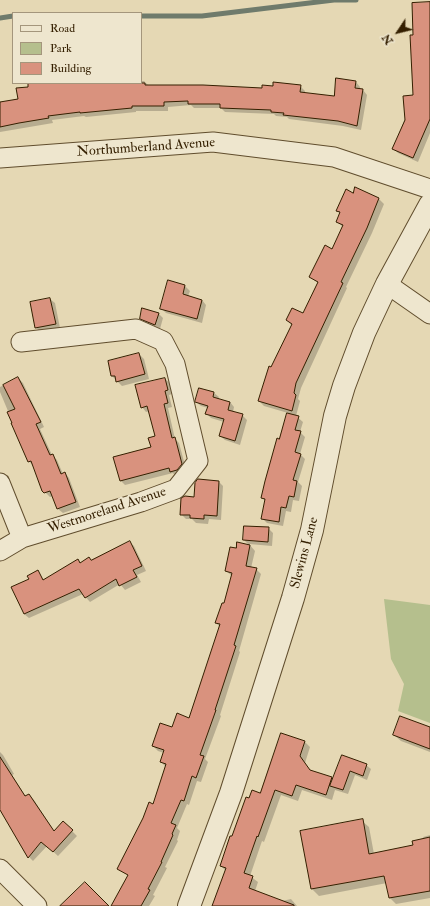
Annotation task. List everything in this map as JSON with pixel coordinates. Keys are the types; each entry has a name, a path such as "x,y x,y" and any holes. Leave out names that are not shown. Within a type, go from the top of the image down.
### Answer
{"street":[{"name":"Northumberland Avenue","path":"0,158 213,142 334,157 430,189"},
{"name":"Slewins Lane","path":"190,906 232,793 293,598 312,530 335,416 344,386 364,333 387,284 430,205"},
{"path":"387,284 430,314"},
{"name":"Westmoreland Avenue","path":"0,551 22,538 141,502 176,489 198,460 175,364 163,341 136,329 21,342"},
{"path":"0,483 22,538"},
{"path":"0,869 37,906"}],"green space":[{"path":"384,599 430,605 430,723 398,711 404,684 391,659"}],"building":[{"path":"430,2 430,119 413,158 392,149 405,120 403,96 413,95 410,35 413,35 412,3"},
{"path":"336,78 356,81 355,88 363,89 357,126 338,121 283,115 284,113 271,112 271,110 220,108 220,104 188,104 188,101 164,102 164,106 132,106 132,108 48,116 49,118 0,127 0,102 18,99 16,88 28,87 28,84 145,83 145,85 203,85 262,88 262,85 273,86 273,82 301,85 300,92 334,96"},
{"path":"355,187 379,198 367,228 341,282 343,283 296,383 294,393 296,395 292,411 258,401 269,366 271,367 292,324 286,320 292,308 303,313 318,282 309,277 325,245 332,249 343,225 336,222 340,212 336,211 346,189 353,193"},
{"path":"168,280 185,285 183,294 202,300 197,319 160,309"},
{"path":"50,298 56,324 35,328 30,302"},
{"path":"142,308 159,313 155,325 140,319"},
{"path":"139,353 145,374 116,382 115,376 111,376 108,361"},
{"path":"18,377 41,422 36,424 50,455 53,454 61,474 65,472 76,502 57,509 50,491 44,493 42,491 31,461 28,462 7,412 15,409 3,385"},
{"path":"165,378 168,390 165,391 168,403 164,404 172,438 175,437 182,464 177,470 170,472 169,468 120,481 113,457 151,447 148,438 155,436 147,406 141,408 135,385"},
{"path":"199,388 214,392 213,397 230,402 228,410 243,414 235,441 219,436 224,419 205,414 208,406 195,402"},
{"path":"287,413 299,416 295,430 301,431 295,452 301,454 293,480 297,481 294,497 289,496 286,508 281,507 279,522 261,519 265,499 261,498 277,438 279,439"},
{"path":"198,479 219,481 217,516 204,515 204,519 190,518 190,515 180,515 181,498 185,496 194,497 195,483"},
{"path":"244,526 269,527 268,542 243,540"},
{"path":"130,541 142,566 133,570 137,577 119,586 116,579 85,598 79,589 24,614 11,587 29,579 27,576 38,570 43,580 78,559 80,563 89,557 91,560"},
{"path":"237,542 250,545 246,566 257,568 234,645 236,646 200,755 204,756 196,778 192,776 184,801 181,800 171,823 176,825 172,834 173,835 162,862 148,889 150,890 141,906 111,906 128,875 117,869 143,818 149,802 153,804 166,764 160,762 164,750 152,746 160,723 172,727 177,713 189,718 220,624 215,623 222,603 224,603 232,573 225,571 230,547 236,548"},
{"path":"400,716 430,727 430,749 393,735"},
{"path":"281,733 305,741 300,756 310,770 332,777 326,795 296,785 292,796 275,790 244,873 253,876 249,888 294,906 212,906 226,868 220,866 230,836 232,836 246,797 249,798 252,790 260,793"},
{"path":"342,755 367,764 363,776 350,771 343,790 330,786"},
{"path":"0,757 25,796 29,794 54,831 63,821 73,830 53,852 41,842 28,858 0,810"},
{"path":"363,819 369,854 413,845 412,841 430,837 430,891 389,898 384,876 311,889 300,831"},
{"path":"85,882 109,906 60,906"}],"waterway":[{"path":"142,16 202,16 334,0 356,0"},
{"path":"0,18 12,16"}]}
